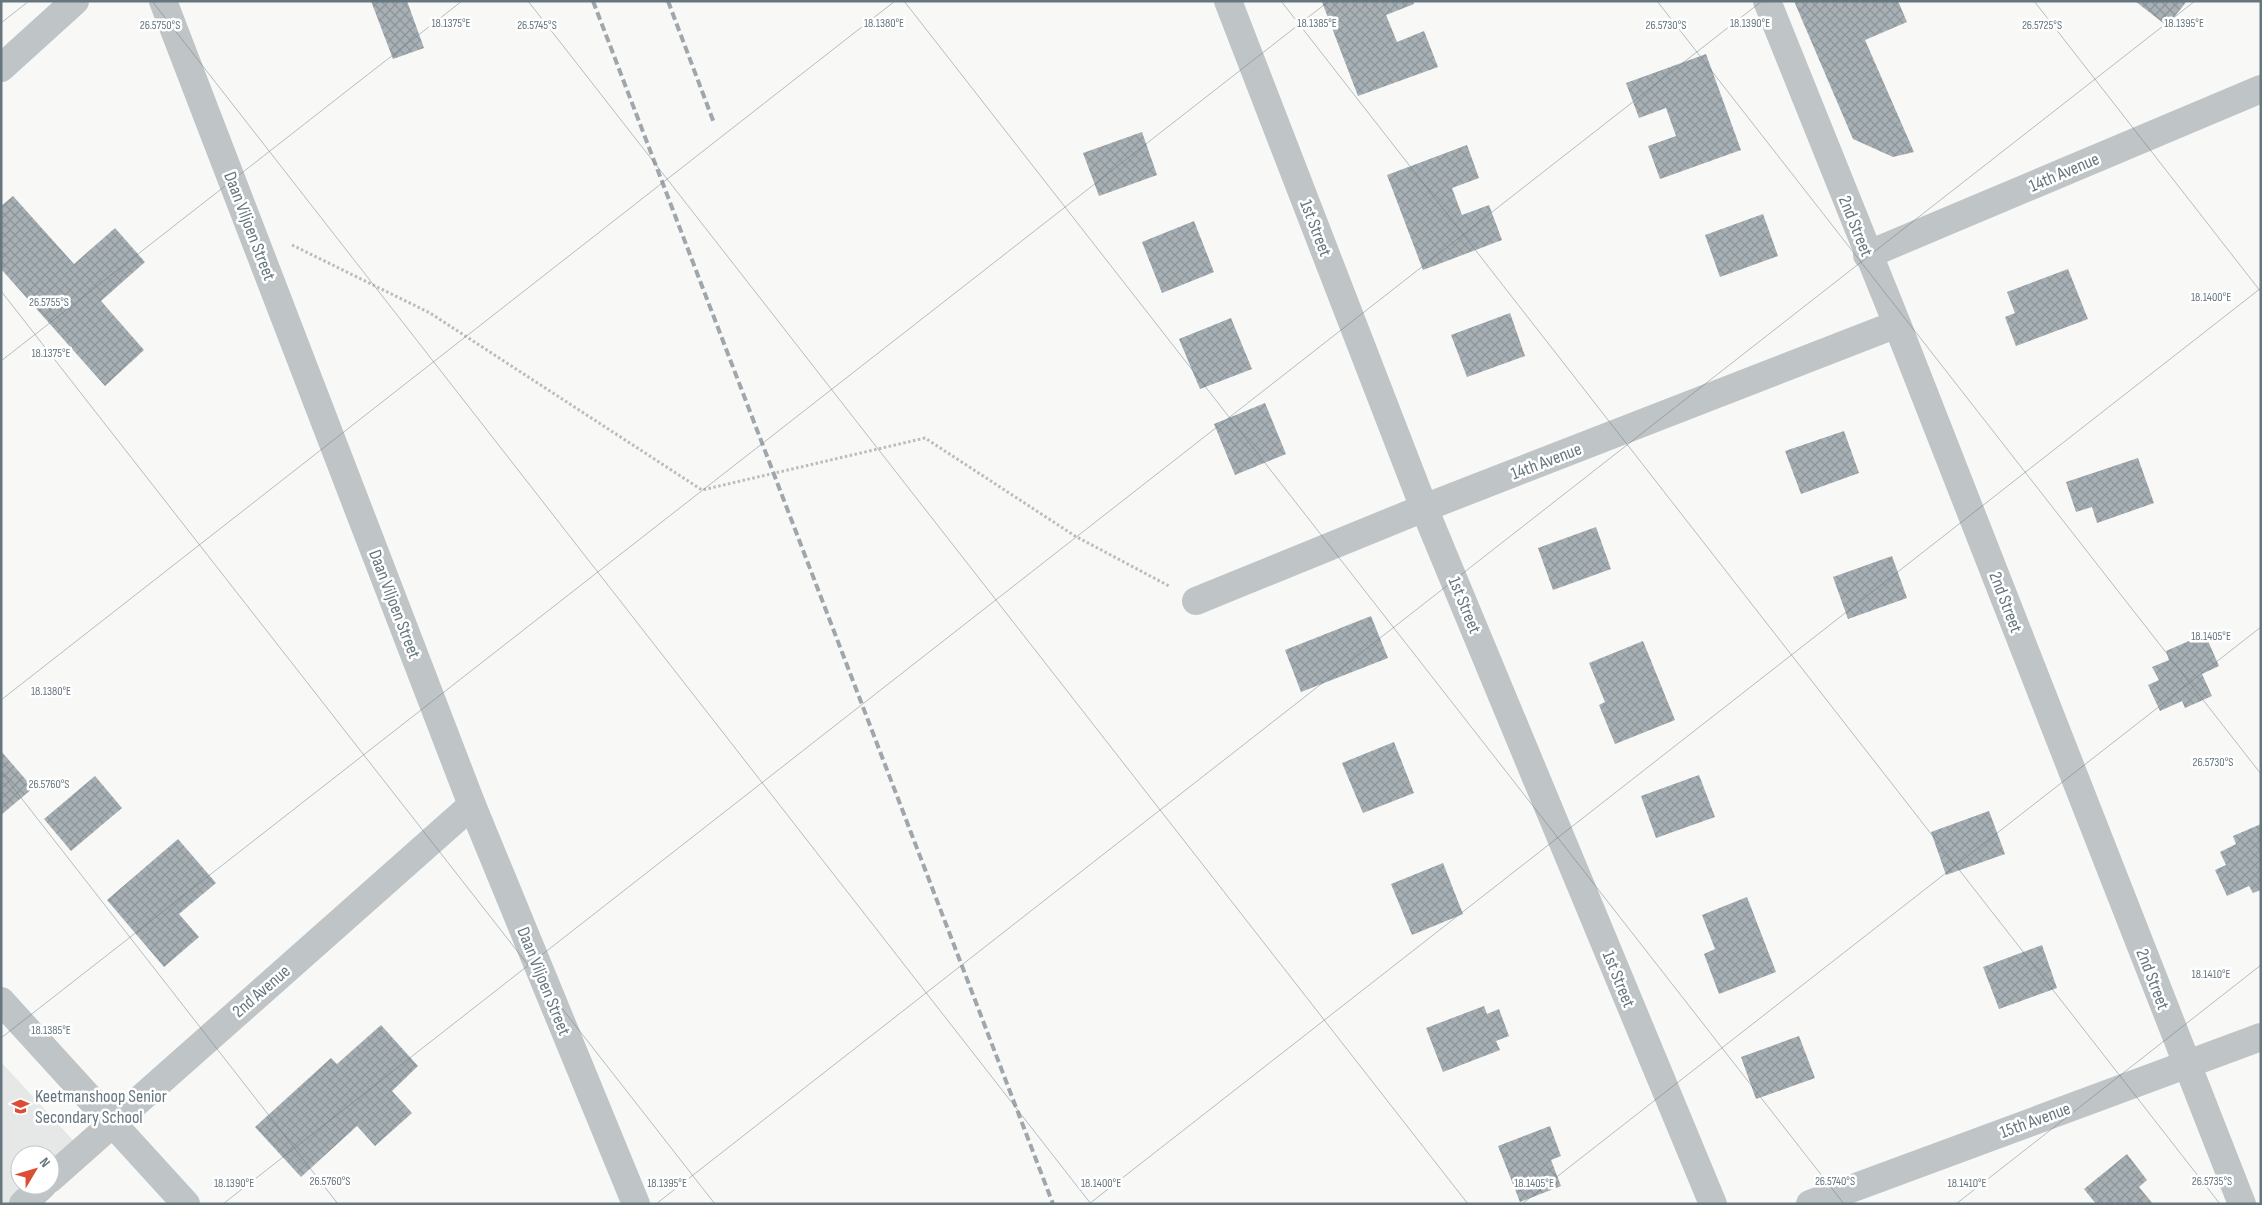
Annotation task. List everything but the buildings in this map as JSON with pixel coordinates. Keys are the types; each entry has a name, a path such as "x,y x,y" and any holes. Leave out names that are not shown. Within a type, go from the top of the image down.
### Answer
{"street":[{"path":"1,68 76,1"},
{"name":"Daan Viljoen Street","path":"163,1 472,805 636,1204"},
{"name":"1st Street","path":"1228,1 1424,508 1712,1204"},
{"name":"2nd Street","path":"1767,1 1867,255 1897,324 2242,1204"},
{"name":"14th Avenue","path":"1867,255 2261,89"},
{"name":"14th Avenue","path":"1196,601 1424,508 1897,324"},
{"name":"2nd Avenue","path":"60,1170 472,805"},
{"path":"1,1001 186,1204"},
{"name":"15th Avenue","path":"1810,1204 2261,1036"},
{"path":"23,1204 32,1195"}],"path":[{"path":"249,224 430,313 702,490 925,438 1075,536 1196,601"}],"shaded area":[{"name":"Keetmanshoop Senior Secondary School","path":"1,1062 82,1150 60,1170 60,1145 10,1145 10,1195 32,1195 23,1204 1,1204"}],"railway":[{"path":"593,1 1053,1204"},
{"path":"668,1 714,123"}],"place":[{"name":"Keetmanshoop Senior Secondary School","path":"21,1106"}]}
